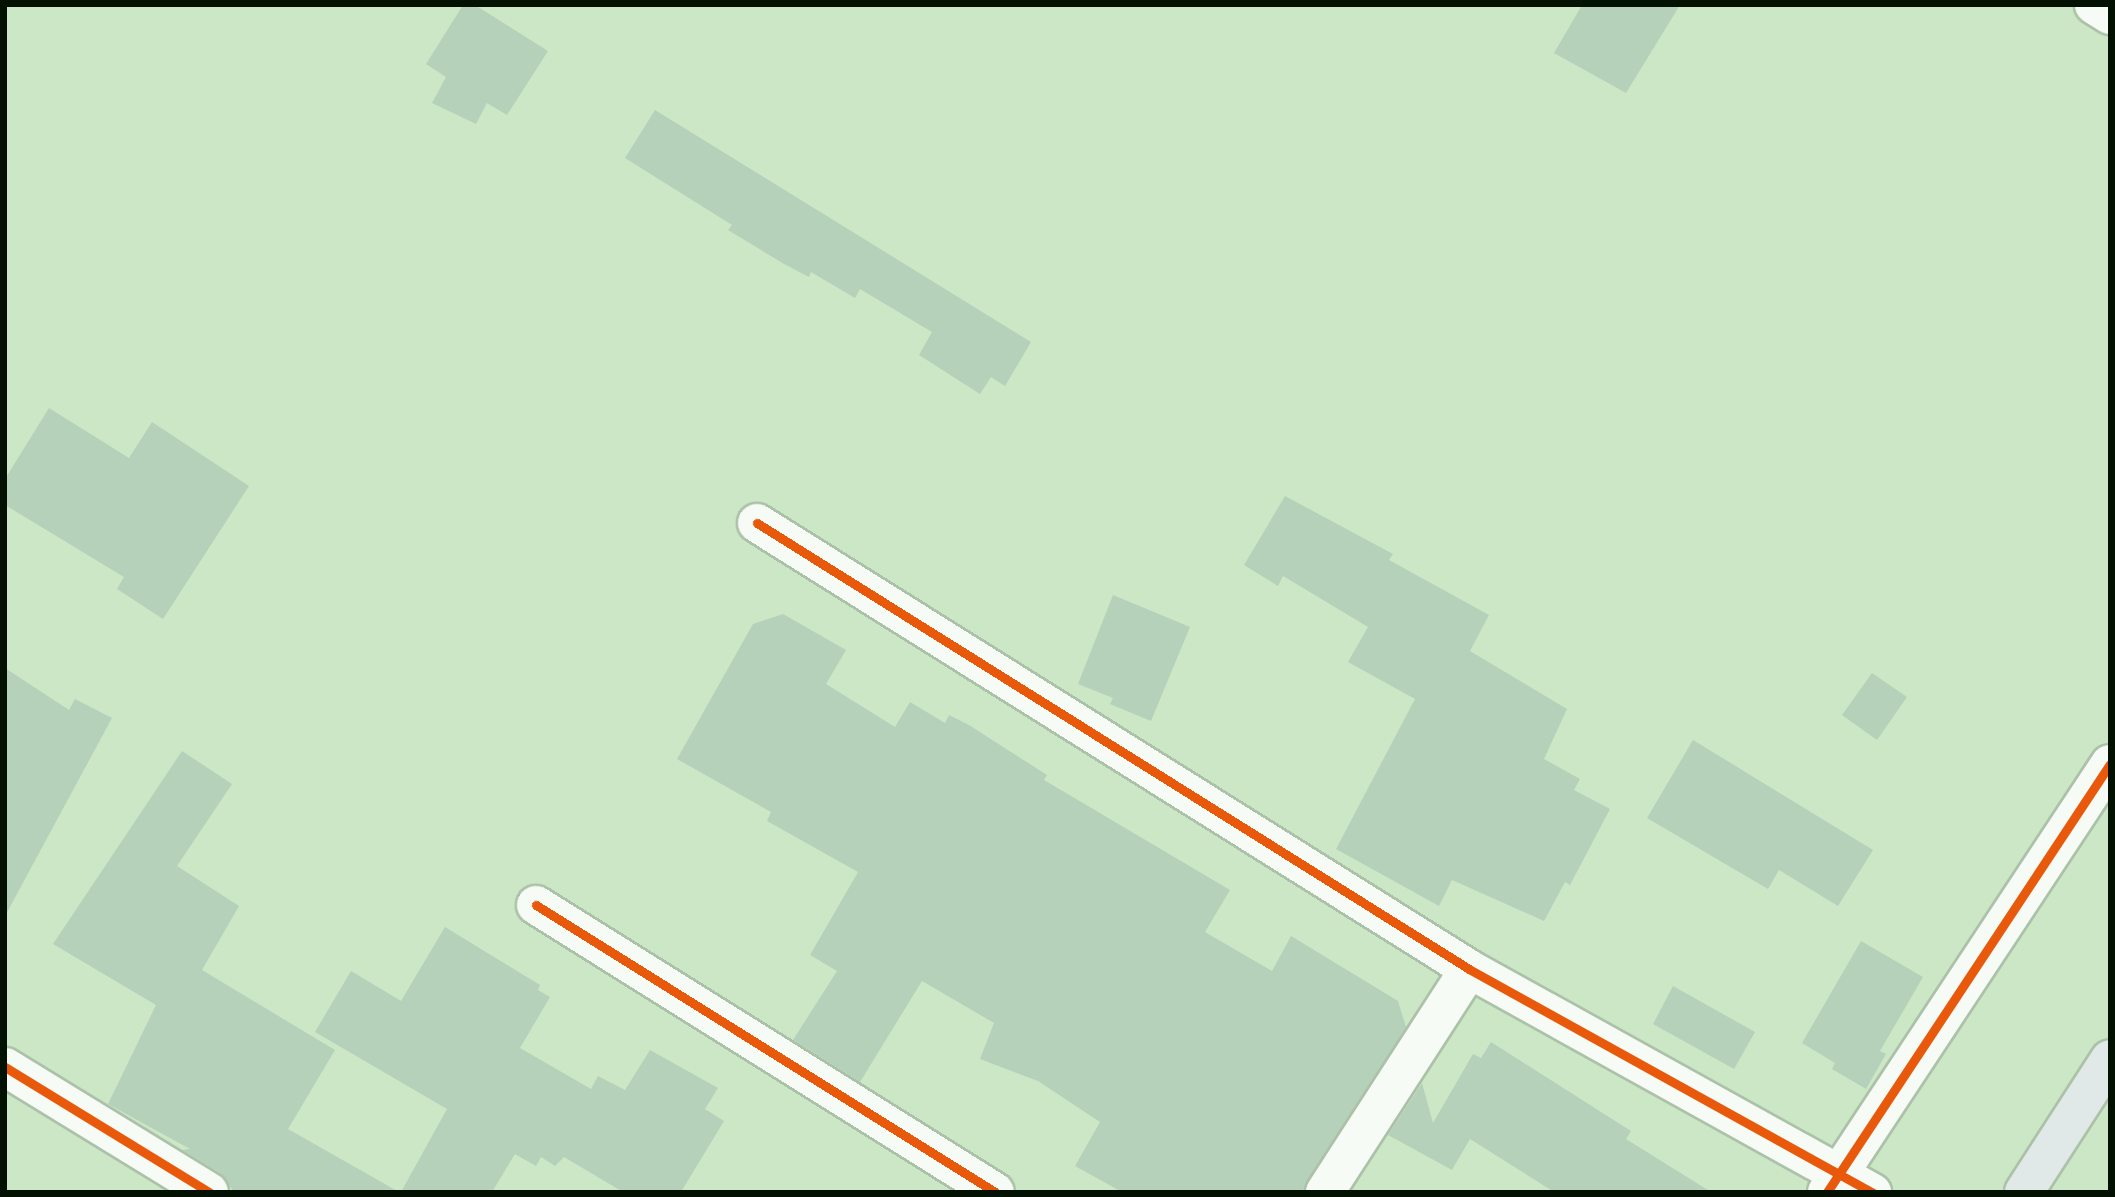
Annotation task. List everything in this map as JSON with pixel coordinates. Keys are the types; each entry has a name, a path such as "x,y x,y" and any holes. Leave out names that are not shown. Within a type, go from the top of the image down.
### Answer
{"main road":[{"path":"2024,1192 2110,1059"}],"street":[{"path":"2094,5 2110,15"},
{"path":"757,523 1469,969 1833,1182 1872,1192"},
{"path":"1833,1182 2110,764"},
{"path":"536,905 995,1192"},
{"path":"1325,1192 1469,969"},
{"path":"5,1067 209,1192"}],"building":[{"path":"463,5 475,5 548,51 507,115 487,103 476,124 432,103 446,77 426,64"},
{"path":"1582,5 1680,5 1626,93 1554,53"},
{"path":"655,110 1031,342 1005,386 991,377 980,394 919,355 932,332 860,289 855,298 811,272 809,277 784,264 728,230 732,225 625,158"},
{"path":"49,408 129,458 152,422 249,486 163,619 117,589 124,577 5,505 5,479"},
{"path":"1285,496 1393,554 1389,560 1489,615 1470,651 1567,709 1544,759 1580,779 1574,790 1610,809 1570,885 1565,882 1544,921 1452,880 1439,906 1336,849 1415,699 1348,662 1368,627 1283,576 1278,586 1244,565"},
{"path":"1113,595 1190,627 1151,721 1110,704 1113,698 1078,684"},
{"path":"783,614 846,650 826,684 895,727 910,702 945,723 949,715 1047,775 1044,780 1230,890 1205,932 1272,971 1291,936 1398,1001 1406,1027 1302,1192 1122,1192 1075,1166 1100,1122 1038,1081 980,1059 994,1023 922,981 860,1082 793,1040 837,971 810,955 858,872 767,821 771,812 677,759 753,624"},
{"path":"5,668 69,710 75,699 112,718 5,916"},
{"path":"1872,673 1907,697 1877,740 1842,715"},
{"path":"1693,740 1873,850 1838,906 1779,870 1768,889 1647,818"},
{"path":"182,751 232,784 177,866 239,906 202,970 335,1050 288,1129 399,1192 234,1192 220,1173 182,1150 190,1149 108,1104 156,1005 53,944"},
{"path":"445,927 540,985 538,990 550,997 520,1048 591,1089 598,1076 625,1090 650,1050 718,1088 705,1109 724,1121 681,1192 623,1192 564,1157 555,1166 541,1157 536,1166 515,1154 492,1192 401,1192 447,1109 315,1032 351,971 401,1001"},
{"path":"1861,941 1923,977 1880,1051 1886,1054 1866,1089 1832,1069 1835,1063 1802,1043"},
{"path":"1673,986 1755,1032 1734,1069 1653,1024"},
{"path":"1491,1042 1631,1131 1626,1139 1711,1192 1554,1192 1470,1139 1452,1170 1388,1135 1422,1083 1433,1123 1473,1054 1481,1058"}],"cycle path":[{"path":"757,523 1469,969 1872,1192"},
{"path":"1827,1192 2110,764"},
{"path":"536,905 995,1192"},
{"path":"5,1067 209,1192"}]}
